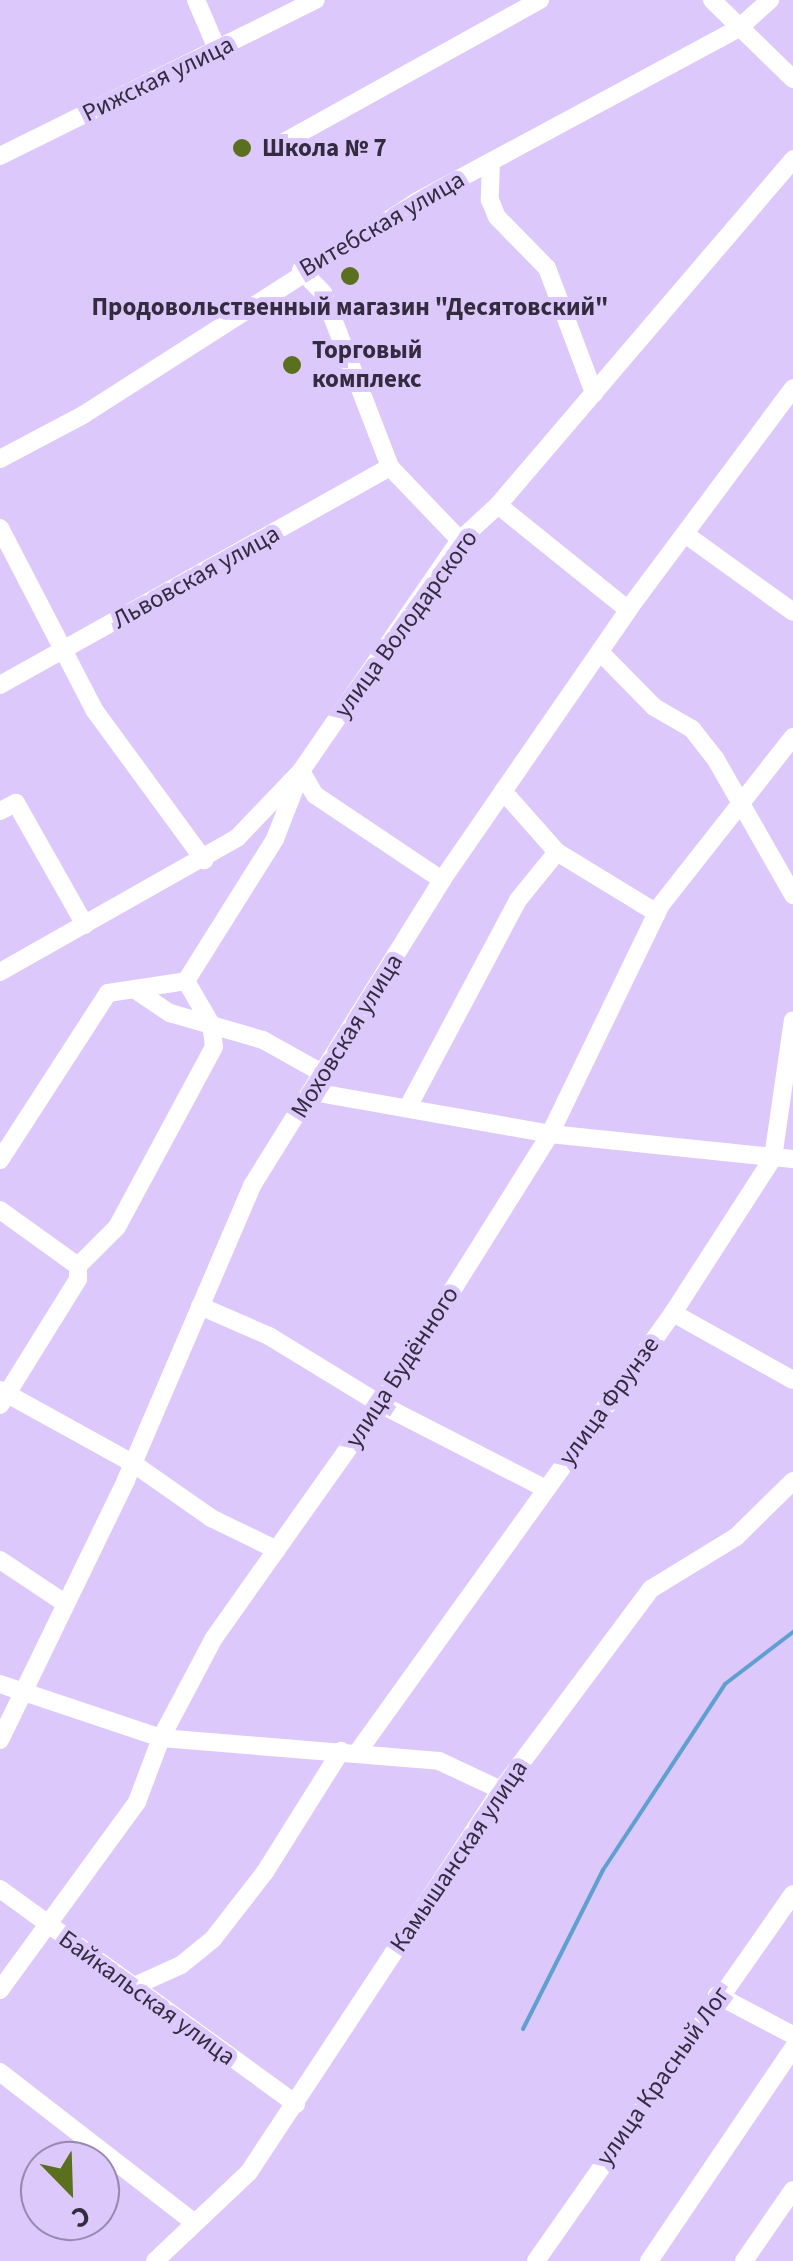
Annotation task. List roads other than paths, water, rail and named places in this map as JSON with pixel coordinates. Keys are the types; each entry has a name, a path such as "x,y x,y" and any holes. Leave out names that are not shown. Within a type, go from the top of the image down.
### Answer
{"street":[{"path":"196,0 218,51"},
{"name":"Рижская улица","path":"0,156 316,0"},
{"path":"282,143 540,0"},
{"path":"712,0 793,79"},
{"name":"Витебская улица","path":"0,459 83,416 301,270 739,28 770,0"},
{"name":"улица Володарского","path":"0,972 238,838 301,772 460,540 498,506 793,159"},
{"path":"491,162 490,200 497,217 547,268 594,393"},
{"path":"301,270 323,294 390,467 460,540"},
{"name":"Моховская улица","path":"0,1740 19,1692 134,1464 253,1184 442,880 628,610 793,388"},
{"name":"Львовская улица","path":"0,685 390,467"},
{"path":"498,506 628,610"},
{"path":"0,528 96,710 204,860"},
{"path":"685,534 793,612"},
{"path":"600,652 654,706 692,729 715,758 738,807 793,895"},
{"name":"улица Будённого","path":"0,1990 137,1802 161,1738 214,1638 380,1404 550,1134 657,913 793,737"},
{"path":"301,772 315,795 442,880"},
{"path":"0,1160 98,1003 118,989 137,991 186,981 275,838 301,772"},
{"path":"504,791 557,852 657,913"},
{"path":"0,812 16,803 84,926"},
{"path":"408,1107 518,900 557,852"},
{"path":"186,981 211,1024 214,1047 117,1227 78,1266 78,1279 2,1396 134,1464 211,1518 277,1550"},
{"path":"137,991 170,1013 262,1040 324,1074"},
{"name":"улица Фрунзе","path":"130,1988 180,1965 213,1939 673,1313 773,1158 793,1020"},
{"path":"313,1092 550,1134 793,1159"},
{"path":"0,1210 78,1266"},
{"path":"200,1306 300,1353 380,1404 546,1489"},
{"path":"673,1313 793,1380"},
{"name":"Камышанская улица","path":"156,2261 192,2221 249,2172 502,1790 650,1588 736,1537 793,1481"},
{"path":"0,1560 66,1604"},
{"path":"0,1684 161,1738 439,1761 502,1790"},
{"name":"Байкальская улица","path":"0,1888 130,1988 296,2104"},
{"name":"улица Красный Лог","path":"536,2261 718,1994 793,1894"},
{"path":"718,1994 793,2036"},
{"path":"649,2261 793,2048"},
{"path":"0,2072 192,2221"},
{"path":"744,2261 793,2190"}],"waterway":[{"path":"523,2029 603,1870 725,1684 793,1632"}],"place":[{"name":"Школа № 7","path":"242,148"},
{"name":"Продовольственный магазин \"Деcятовский\"","path":"350,276"},
{"name":"Торговый комплекс","path":"292,365"}]}
